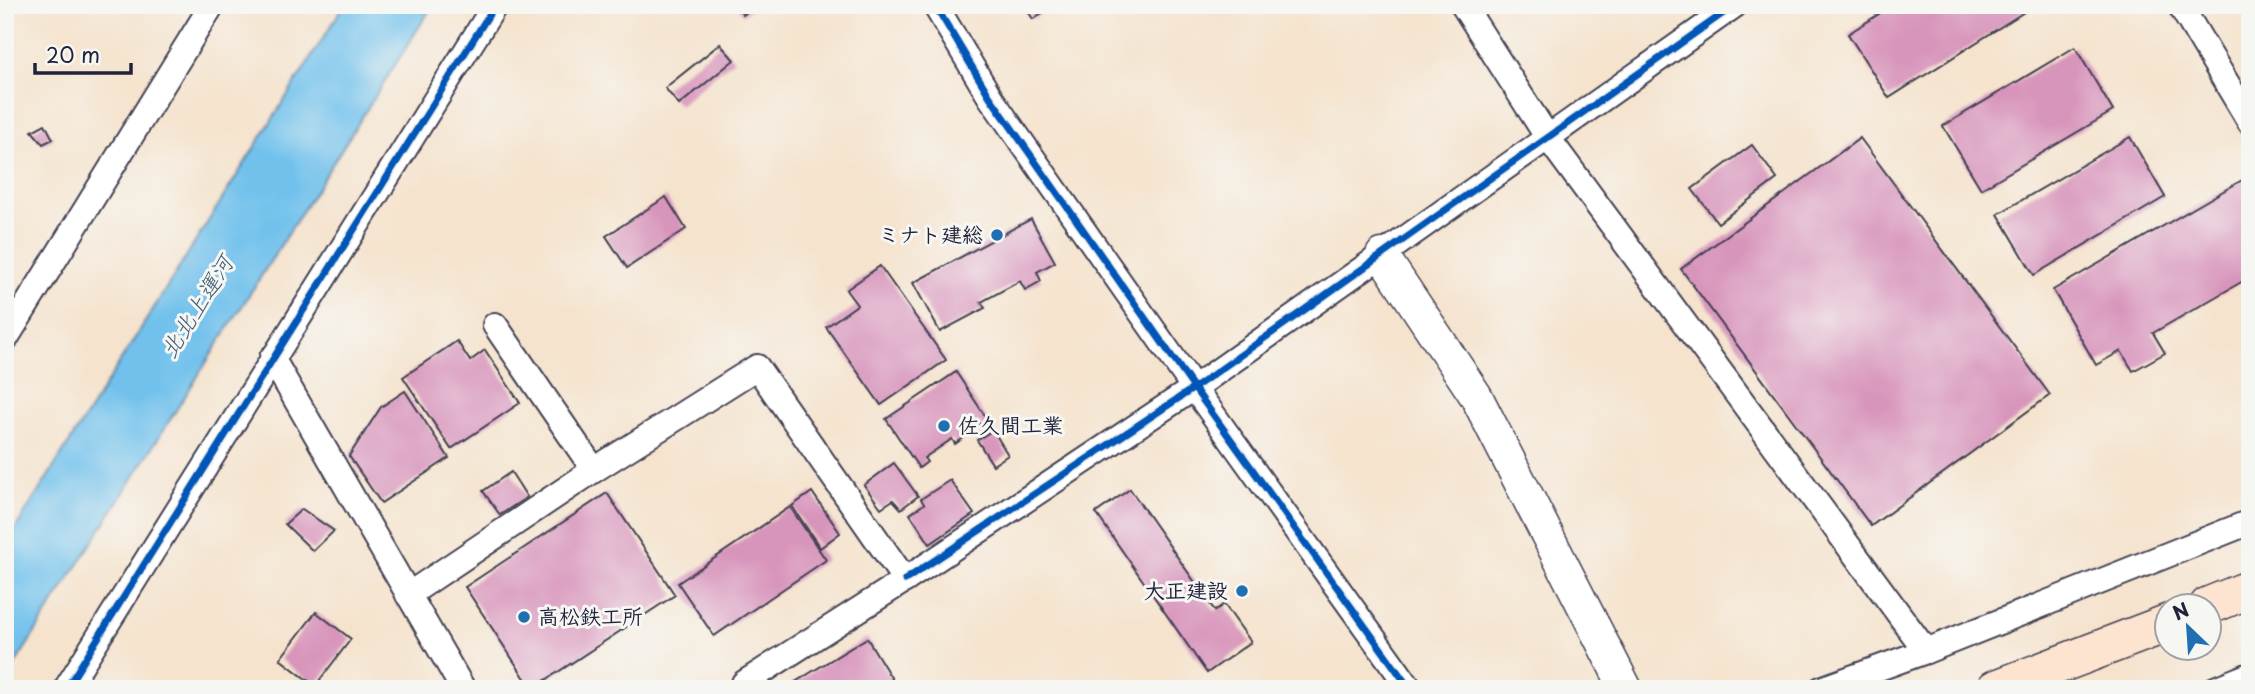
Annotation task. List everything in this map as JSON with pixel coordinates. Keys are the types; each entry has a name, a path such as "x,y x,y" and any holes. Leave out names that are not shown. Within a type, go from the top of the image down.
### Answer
{"main road":[{"path":"2224,600 2250,589"},
{"path":"1995,689 2154,628"}],"street":[{"path":"5,340 212,5"},
{"path":"66,689 495,5"},
{"path":"935,5 990,97 1410,689"},
{"path":"1462,5 1548,138 1926,650"},
{"path":"744,682 905,580 1194,388 1735,5"},
{"path":"2180,5 2250,122"},
{"path":"1382,255 1476,396 1626,689"},
{"path":"495,325 594,470"},
{"path":"272,358 463,689"},
{"path":"408,595 594,470 757,367 905,580"},
{"path":"1821,689 2250,522"},
{"path":"2215,689 2250,675"}],"water":[{"name":"北北上運河","path":"344,5 433,5 5,680 5,545"}],"building":[{"path":"735,5 756,5 743,15"},
{"path":"1024,5 1054,5 1033,19"},
{"path":"1893,5 2035,5 1889,98 1848,34"},
{"path":"720,44 734,60 679,105 665,88"},
{"path":"2075,47 2113,111 1981,189 1943,126"},
{"path":"45,124 53,139 43,144 32,131"},
{"path":"2130,137 2165,197 2034,275 1998,214"},
{"path":"1860,138 2050,395 1871,526 1681,269"},
{"path":"1752,145 1777,179 1718,223 1692,189"},
{"path":"2244,179 2250,181 2250,277 2153,333 2165,353 2133,371 2121,351 2096,365 2053,290"},
{"path":"666,197 686,229 627,268 606,236"},
{"path":"1031,219 1055,262 1037,272 1041,281 1025,290 1020,281 981,302 985,308 940,332 913,283"},
{"path":"880,266 946,360 881,405 826,327 857,305 846,290"},
{"path":"457,341 470,361 485,350 520,403 451,449 403,377"},
{"path":"956,372 991,425 984,429 978,422 970,428 972,432 955,444 952,439 924,458 927,462 919,468 886,419"},
{"path":"405,391 449,458 381,503 349,456 381,407"},
{"path":"993,430 1008,455 993,465 977,440"},
{"path":"894,463 918,496 901,509 893,500 881,508 864,485"},
{"path":"511,472 527,497 500,515 483,491"},
{"path":"950,480 974,514 930,544 910,514 924,504 921,499"},
{"path":"1130,489 1215,611 1224,604 1251,642 1207,673 1096,513"},
{"path":"812,492 840,533 820,548 792,506"},
{"path":"607,493 675,595 532,689 465,587"},
{"path":"790,507 826,560 714,636 678,583"},
{"path":"302,509 334,531 313,551 285,524"},
{"path":"316,612 351,639 315,686 280,659"},
{"path":"867,638 898,689 784,689"}],"cycle path":[{"path":"66,689 495,5"},
{"path":"935,5 990,97 1410,689"},
{"path":"905,580 1194,388 1735,5"}],"place":[{"name":"ミナト建総","path":"997,235"},
{"name":"佐久間工業","path":"944,426"},
{"name":"大正建設","path":"1242,591"},
{"name":"高松鉄工所","path":"524,617"}]}
